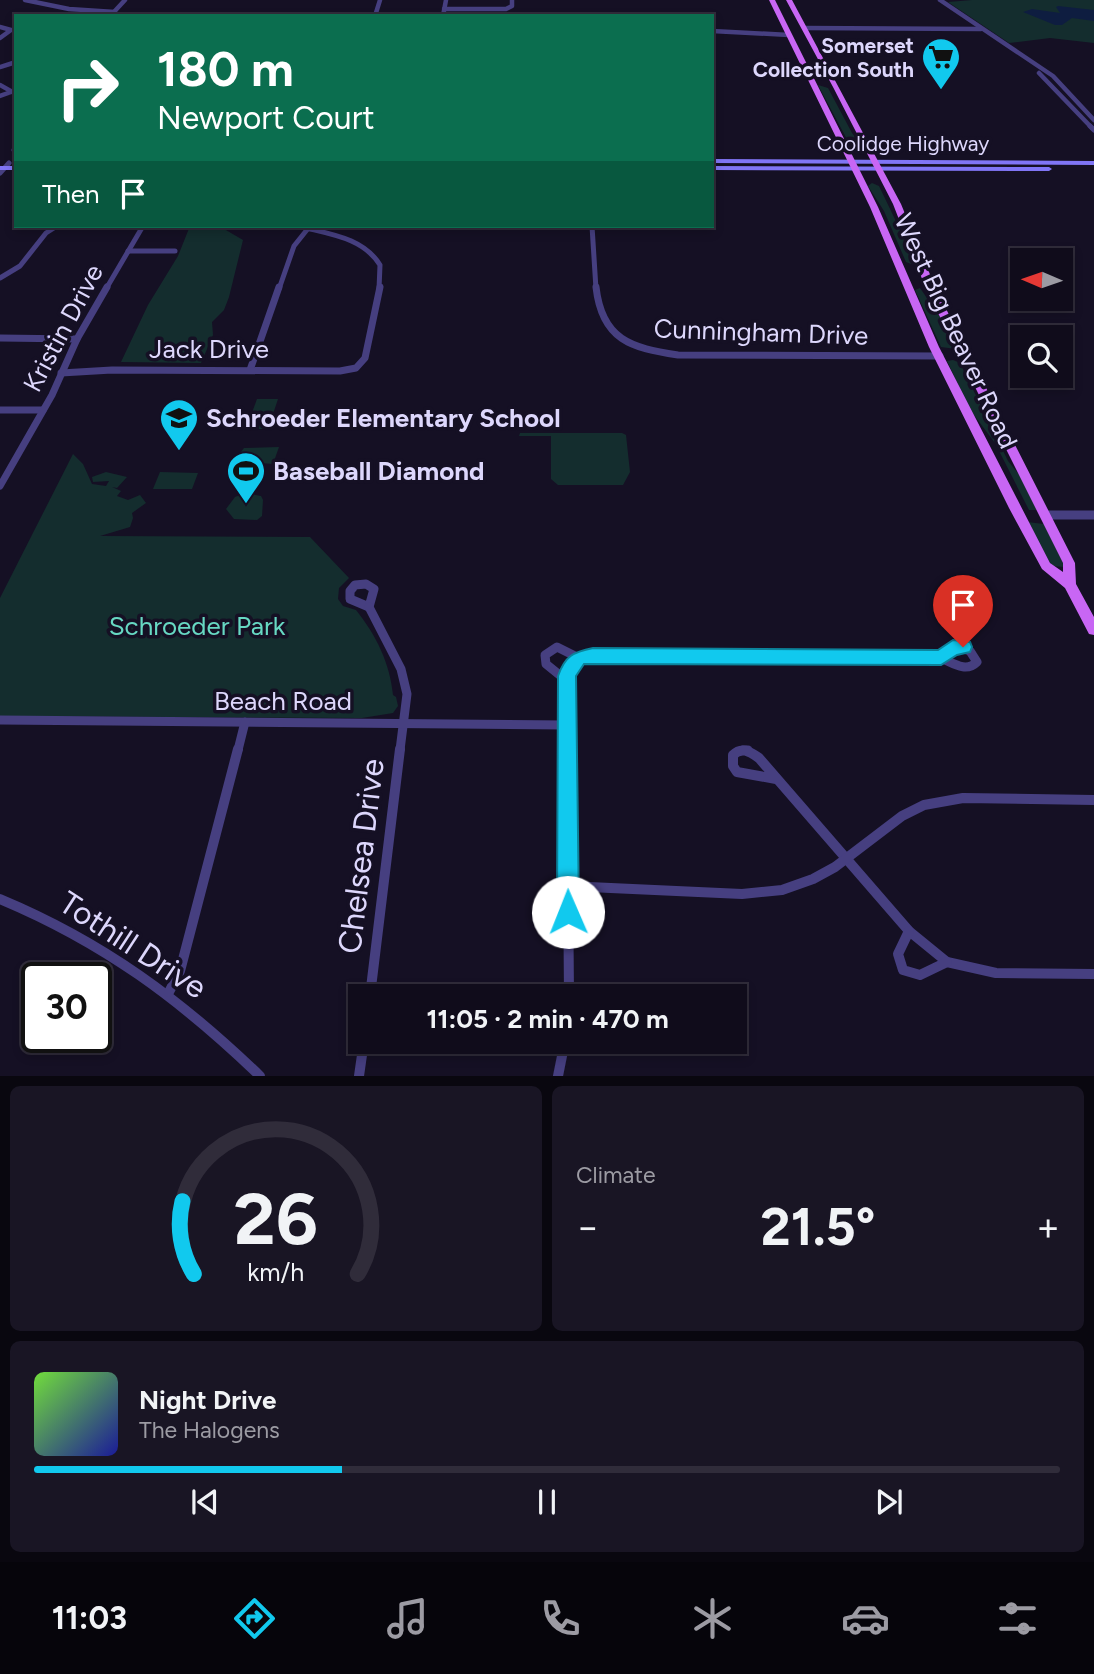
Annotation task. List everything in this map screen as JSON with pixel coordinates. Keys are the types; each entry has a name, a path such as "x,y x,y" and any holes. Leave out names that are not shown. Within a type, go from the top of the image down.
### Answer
{"main road":[{"name":"West Big Beaver Road","path":"772,0 853,164 940,356 1015,508 1046,566 1070,584"},
{"name":"West Big Beaver Road","path":"789,0 887,185 931,289 1069,563 1070,584 1094,630"},
{"path":"787,30 805,30"},
{"path":"787,30 810,40"},
{"path":"802,60 823,64"},
{"path":"814,85 835,86"},
{"path":"844,146 858,150 867,148"},
{"name":"Coolidge Highway","path":"714,162 1024,165 1094,163"},
{"name":"Coolidge Highway","path":"1024,165 1094,169"},
{"path":"861,181 875,180 887,185"},
{"path":"897,262 912,269 924,268"},
{"path":"907,284 919,283 931,289"},
{"path":"940,356 949,353 965,358"},
{"path":"1015,508 1034,517 1045,515"}],"street":[{"path":"25,0 113,14 125,0"},
{"path":"443,14 446,0"},
{"path":"444,9 506,9 512,6 512,0"},
{"path":"940,0 1045,76 1094,130"},
{"path":"953,9 1054,77 1094,120"},
{"path":"0,27 11,33"},
{"path":"805,30 979,29"},
{"path":"714,31 787,30"},
{"path":"0,38 11,33"},
{"path":"0,85 13,93"},
{"path":"0,96 13,93"},
{"path":"1072,106 1094,106"},
{"name":"Kristin Drive","path":"0,486 43,410 77,339 142,228"},
{"path":"250,370 294,246 308,228"},
{"name":"Jack Drive","path":"61,373 112,370 340,371 356,368 365,358 382,277 381,265 374,254 359,244 312,228"},
{"name":"Cunningham Drive","path":"592,228 601,317 614,334 637,347 678,355 940,356"},
{"path":"0,278 20,265 46,229"},
{"path":"128,251 175,251"},
{"path":"0,338 77,339"},
{"path":"0,410 43,410"},
{"path":"1045,515 1094,515"},
{"name":"Chelsea Drive","path":"369,607 403,677 407,694 372,984"},
{"path":"567,681 546,664 545,655 548,651 561,648 575,662"},
{"path":"569,984 566,725 567,681 575,662 593,655 941,658"},
{"name":"Beach Road","path":"0,720 566,725"},
{"path":"169,992 180,971 245,722"},
{"path":"776,779 909,931 947,962 996,972 1094,974"},
{"path":"568,886 763,892 797,886 813,880 846,859 902,816 924,805 942,800 1094,800"},
{"name":"Tothill Drive","path":"0,898 93,942 169,992 260,1076"},
{"path":"909,931 898,954 903,970 910,975 925,974 947,962"},
{"path":"359,1074 362,1054"},
{"path":"558,1076 562,1054"}],"green space":[{"path":"1094,0 1094,43 1050,38 1009,43 948,2"},
{"path":"818,85 828,88 861,145 850,145"},
{"path":"872,183 879,186 916,263 914,265 906,262 884,211 868,186"},
{"path":"189,228 222,228 243,240 229,297 224,310 212,322 213,335 201,363 121,362 148,305 178,256"},
{"path":"920,288 944,323 956,349 941,347 915,290"},
{"path":"947,361 960,363 1008,461 1021,477 1037,510 1029,510 995,443 971,411"},
{"path":"257,399 278,399 268,429 246,429"},
{"path":"520,433 622,433 626,435 630,472 623,485 558,485 551,479 551,436 519,436"},
{"path":"279,447 273,464 234,461 244,448"},
{"name":"Schroeder Park","path":"73,454 83,464 92,484 106,486 109,481 93,482 92,477 106,472 127,477 117,488 112,487 121,491 117,496 128,500 140,495 146,503 132,513 130,527 100,536 310,537 349,578 339,588 338,599 343,606 356,610 381,650 398,706 393,713 362,718 0,716 0,598"},
{"path":"160,472 198,473 192,489 153,489"},
{"name":"Baseball Diamond","path":"245,493 261,496 263,500 262,516 257,520 234,519 226,509 235,497"},
{"path":"1027,522 1044,524 1065,567 1052,566"}],"water":[{"path":"1056,7 1094,10 1094,21 1072,18 1062,25 1055,25 1023,12 1032,9 1060,13"}],"place":[{"name":"Somerset Collection South","path":"941,91"},
{"name":"Schroeder Elementary School","path":"179,452"},
{"name":"Baseball Diamond","path":"246,505"}],"route":[{"path":"568,912 567,676 574,661 593,655 941,658 953,648 963,647"}]}
